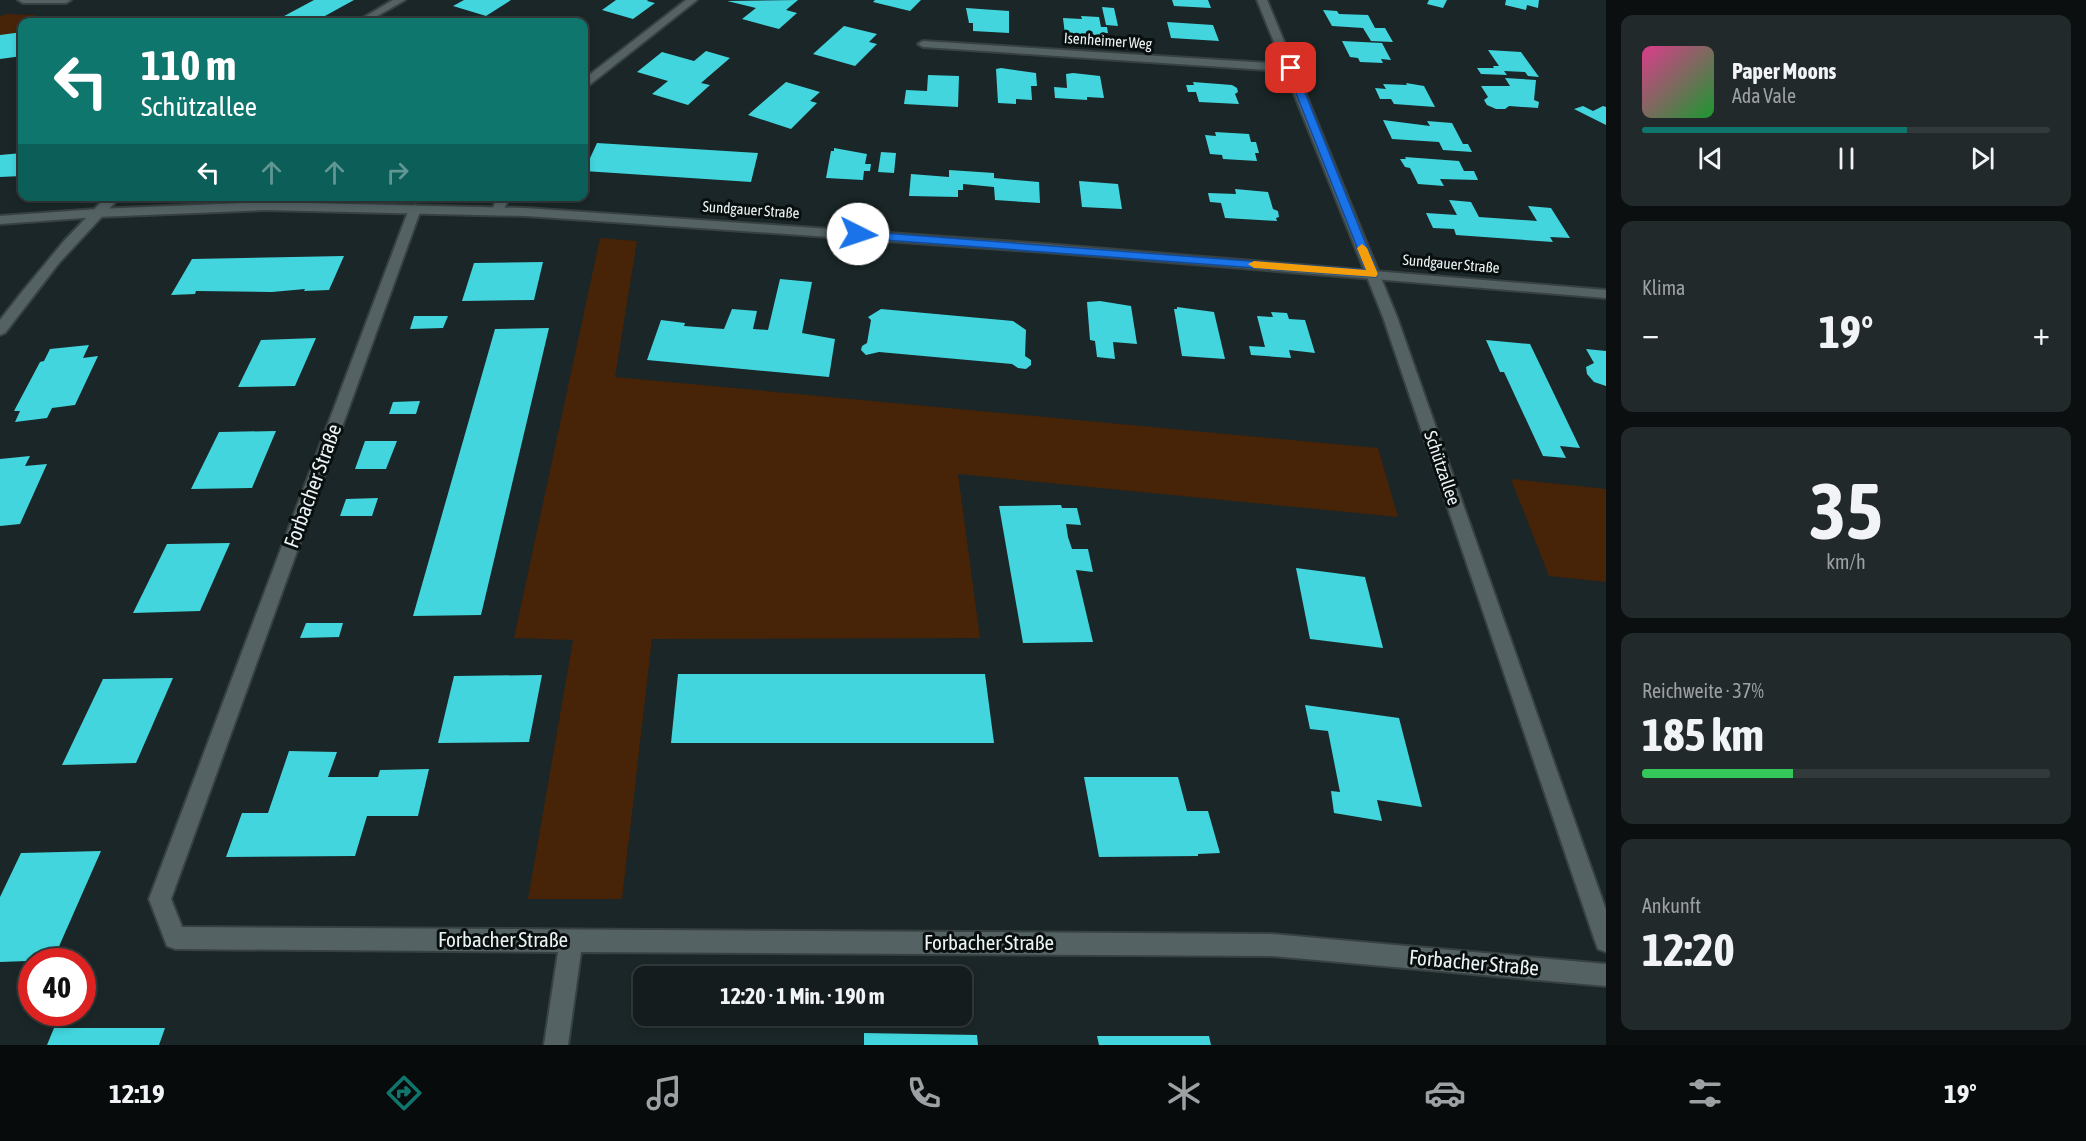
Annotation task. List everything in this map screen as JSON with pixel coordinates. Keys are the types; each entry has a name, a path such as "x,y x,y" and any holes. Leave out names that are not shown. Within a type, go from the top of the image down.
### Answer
{"street":[{"path":"23,0 66,0"},
{"path":"368,18 400,0"},
{"path":"588,81 692,0"},
{"name":"Schützallee","path":"1262,0 1373,274 1409,371 1606,941"},
{"name":"Isenheimer Weg","path":"923,44 1291,68"},
{"path":"0,330 34,284 110,201"},
{"path":"498,210 502,201"},
{"name":"Sundgauer Straße","path":"0,220 97,213 265,206 498,210 636,218 1606,294"},
{"name":"Forbacher Straße","path":"415,209 160,900 175,938 1272,945 1606,975"},
{"path":"556,1045 571,941"}],"shaded area":[{"path":"5,14 35,15 32,18 18,18 18,33 0,35 0,17"},
{"path":"600,238 637,241 615,377 1378,448 1398,517 958,474 980,638 652,639 622,899 528,899 573,640 514,638"},
{"path":"1511,479 1606,489 1606,582 1549,576"}],"building":[{"path":"314,0 354,0 321,18 280,18"},
{"path":"464,0 511,0 486,16 453,6"},
{"path":"616,0 648,0 655,3 633,19 602,10"},
{"path":"798,0 786,10 797,13 779,29 742,19 756,8 727,1"},
{"path":"875,0 921,0 910,11 873,2"},
{"path":"1172,0 1208,0 1211,8 1174,6"},
{"path":"1429,0 1447,0 1443,8 1427,4"},
{"path":"1506,0 1539,0 1538,8 1527,5 1526,10 1505,5"},
{"path":"1102,7 1114,8 1118,26 1106,25"},
{"path":"966,8 1009,11 1009,33 973,31 973,23 969,23"},
{"path":"1323,10 1337,11 1339,14 1368,15 1375,28 1385,28 1393,42 1371,41 1363,28 1332,26"},
{"path":"1081,16 1099,17 1101,27 1107,27 1108,33 1102,33 1103,37 1065,35 1063,18 1082,19"},
{"path":"1167,22 1213,25 1219,41 1171,38"},
{"path":"844,26 877,34 869,42 877,44 855,66 813,54"},
{"path":"18,33 18,57 0,59 0,35"},
{"path":"1342,41 1382,43 1391,60 1381,59 1383,63 1360,62 1358,58 1350,57"},
{"path":"1488,50 1521,52 1539,77 1528,76 1525,72 1504,71 1507,75 1481,74 1477,68 1499,66"},
{"path":"706,51 730,58 701,83 710,85 688,105 652,94 668,81 637,72 662,52 694,61"},
{"path":"996,69 1036,73 1037,86 1031,86 1032,100 1016,99 1016,104 998,103"},
{"path":"1066,74 1100,76 1104,98 1087,97 1087,100 1055,98 1054,87 1067,88"},
{"path":"928,75 959,76 958,107 904,104 906,90 927,91"},
{"path":"1505,78 1536,80 1534,100 1539,102 1538,108 1509,106 1505,109 1496,109 1487,105 1484,100 1488,97 1481,86 1510,86"},
{"path":"786,82 820,92 810,101 817,103 791,129 748,115"},
{"path":"1193,82 1232,85 1237,88 1238,92 1235,94 1239,104 1199,102 1196,92 1188,92 1186,85 1194,85"},
{"path":"1406,83 1424,86 1435,107 1394,104 1391,99 1380,99 1375,88 1386,89 1383,84 1407,85"},
{"path":"1583,106 1593,111 1603,106 1606,107 1606,125 1574,109"},
{"path":"1383,120 1430,126 1427,121 1452,123 1463,144 1468,144 1472,152 1443,150 1439,142 1392,139"},
{"path":"1215,132 1249,134 1251,142 1256,142 1259,153 1255,153 1257,161 1223,159 1222,155 1210,154 1205,135 1216,136"},
{"path":"597,143 758,153 751,182 588,171 588,162"},
{"path":"834,148 867,154 865,164 871,164 870,171 864,171 863,180 826,178 831,151 834,151"},
{"path":"881,152 896,153 894,173 878,172"},
{"path":"18,153 18,176 0,177 0,155"},
{"path":"1405,157 1459,161 1464,171 1474,171 1478,180 1440,179 1444,186 1418,184 1410,168 1405,167 1400,159 1406,159"},
{"path":"949,170 994,173 994,178 1039,182 1040,203 995,200 994,187 963,184 963,190 958,190 958,197 909,196 911,174 949,177"},
{"path":"1079,181 1118,184 1122,209 1082,207"},
{"path":"1235,189 1268,192 1273,209 1278,211 1277,221 1225,218 1221,203 1210,202 1208,193 1236,194"},
{"path":"1449,200 1471,202 1479,217 1537,221 1528,206 1551,208 1570,238 1550,237 1553,242 1456,235 1454,229 1433,228 1426,213 1457,215"},
{"path":"344,256 329,290 196,291 195,294 171,295 192,259"},
{"path":"543,262 534,300 462,301 474,263"},
{"path":"780,279 812,282 802,333 835,339 829,377 647,360 661,320 685,323 684,326 724,329 732,309 757,311 753,329 768,330"},
{"path":"1100,301 1131,306 1137,344 1113,342 1115,359 1097,357 1095,341 1090,340 1087,302"},
{"path":"1177,307 1214,312 1225,359 1182,356 1174,309"},
{"path":"881,309 1013,321 1026,330 1025,356 1031,360 1031,365 1026,369 1012,364 879,352 866,355 861,350 862,346 867,343 871,320 868,317"},
{"path":"1271,312 1287,313 1289,319 1305,320 1315,353 1289,350 1291,358 1251,355 1249,346 1265,347 1257,316 1273,317"},
{"path":"414,316 448,316 443,328 410,329"},
{"path":"549,328 481,615 413,616 495,329"},
{"path":"316,338 295,386 238,387 261,340"},
{"path":"1486,340 1530,344 1580,448 1560,446 1566,458 1543,456 1504,372 1500,372"},
{"path":"89,345 83,358 98,356 75,405 52,408 47,418 15,422 20,411 14,411 40,362 44,361 50,349"},
{"path":"1586,349 1606,351 1606,386 1594,382 1587,374 1586,367 1594,363"},
{"path":"420,401 416,414 389,414 393,402"},
{"path":"276,431 252,488 191,489 219,432"},
{"path":"365,441 397,441 386,469 355,469"},
{"path":"30,456 25,466 47,464 20,524 0,526 0,459"},
{"path":"378,498 372,516 340,516 346,499"},
{"path":"1061,505 1062,508 1077,508 1081,525 1066,524 1072,549 1088,549 1093,572 1076,570 1093,642 1023,643 999,506"},
{"path":"230,543 200,611 133,613 167,544"},
{"path":"1296,568 1365,577 1383,648 1310,639"},
{"path":"306,623 343,623 339,637 300,638"},
{"path":"678,674 985,674 994,743 671,743"},
{"path":"542,675 529,742 438,743 454,676"},
{"path":"173,678 136,763 62,765 103,679"},
{"path":"1305,705 1399,718 1422,807 1377,800 1382,821 1334,813 1331,791 1340,792 1328,731 1310,729"},
{"path":"289,751 337,752 328,777 378,777 380,770 429,769 418,816 367,816 355,856 226,857 242,813 268,813"},
{"path":"1084,777 1178,777 1187,811 1208,811 1220,853 1198,854 1198,856 1099,857"},
{"path":"101,851 58,948 18,948 18,961 0,962 0,897 21,853"},
{"path":"54,1028 165,1028 159,1045 47,1045"},
{"path":"864,1033 977,1035 978,1045 864,1045"},
{"path":"1097,1036 1209,1036 1211,1045 1099,1045"}],"slow traffic":[{"path":"1254,264 1373,274 1362,248"}],"route":[{"path":"858,234 1373,274 1291,68"}]}
